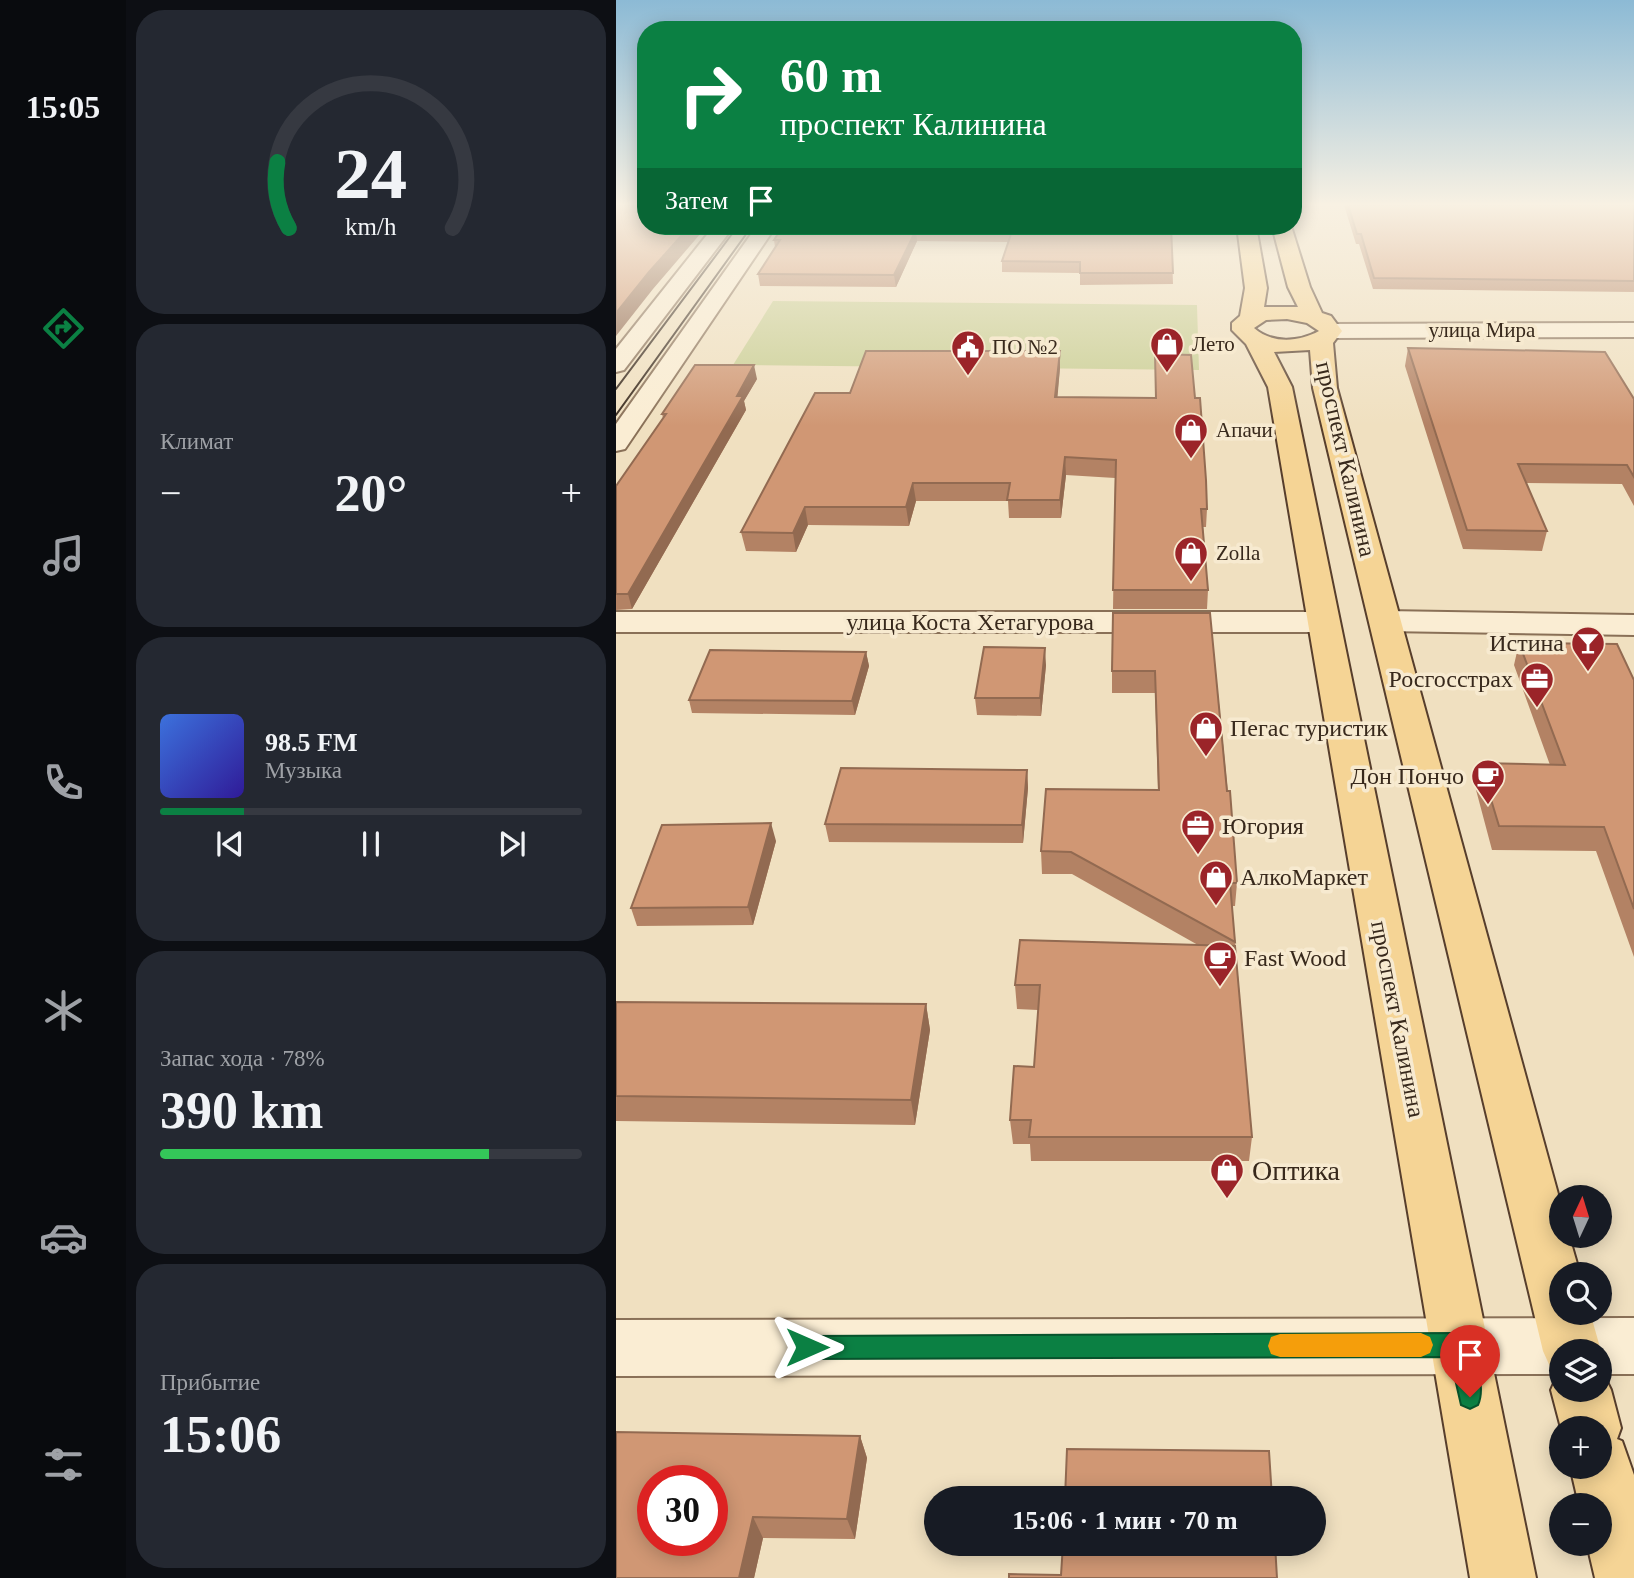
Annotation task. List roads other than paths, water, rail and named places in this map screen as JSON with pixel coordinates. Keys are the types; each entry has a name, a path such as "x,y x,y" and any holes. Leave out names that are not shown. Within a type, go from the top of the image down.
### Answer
{"main road":[{"path":"1254,279 1254,329"},
{"name":"проспект Калинина","path":"1296,279 1322,330 1325,388 1568,1339"},
{"path":"1254,329 1274,312 1322,330"},
{"name":"проспект Калинина","path":"1254,329 1289,346 1322,330"},
{"name":"проспект Калинина","path":"1254,329 1280,387 1503,1578"},
{"path":"1604,1479 1628,1578"}],"street":[{"path":"616,365 683,279"},
{"path":"616,443 730,279"},
{"name":"улица Мира","path":"1322,330 1634,330"},
{"path":"1385,621 1634,625"},
{"name":"улица Коста Хетагурова","path":"616,622 1323,622"},
{"path":"616,1348 1460,1345 1549,1342"},
{"path":"1612,1344 1634,1346"}],"tram line":[{"path":"616,389 699,279"},
{"path":"616,415 714,279"}],"place":[{"name":"Лето","path":"1167,374"},
{"name":"ПО №2","path":"968,377"},
{"name":"Апачи","path":"1191,460"},
{"name":"Zolla","path":"1191,583"},
{"name":"Истина","path":"1588,673"},
{"name":"Росгосстрах","path":"1537,709"},
{"name":"Пегас туристик","path":"1206,758"},
{"name":"Дон Пончо","path":"1488,806"},
{"name":"Югория","path":"1198,856"},
{"name":"АлкоМаркет","path":"1216,907"},
{"name":"Fast Wood","path":"1220,988"},
{"name":"Оптика","path":"1227,1200"}]}
